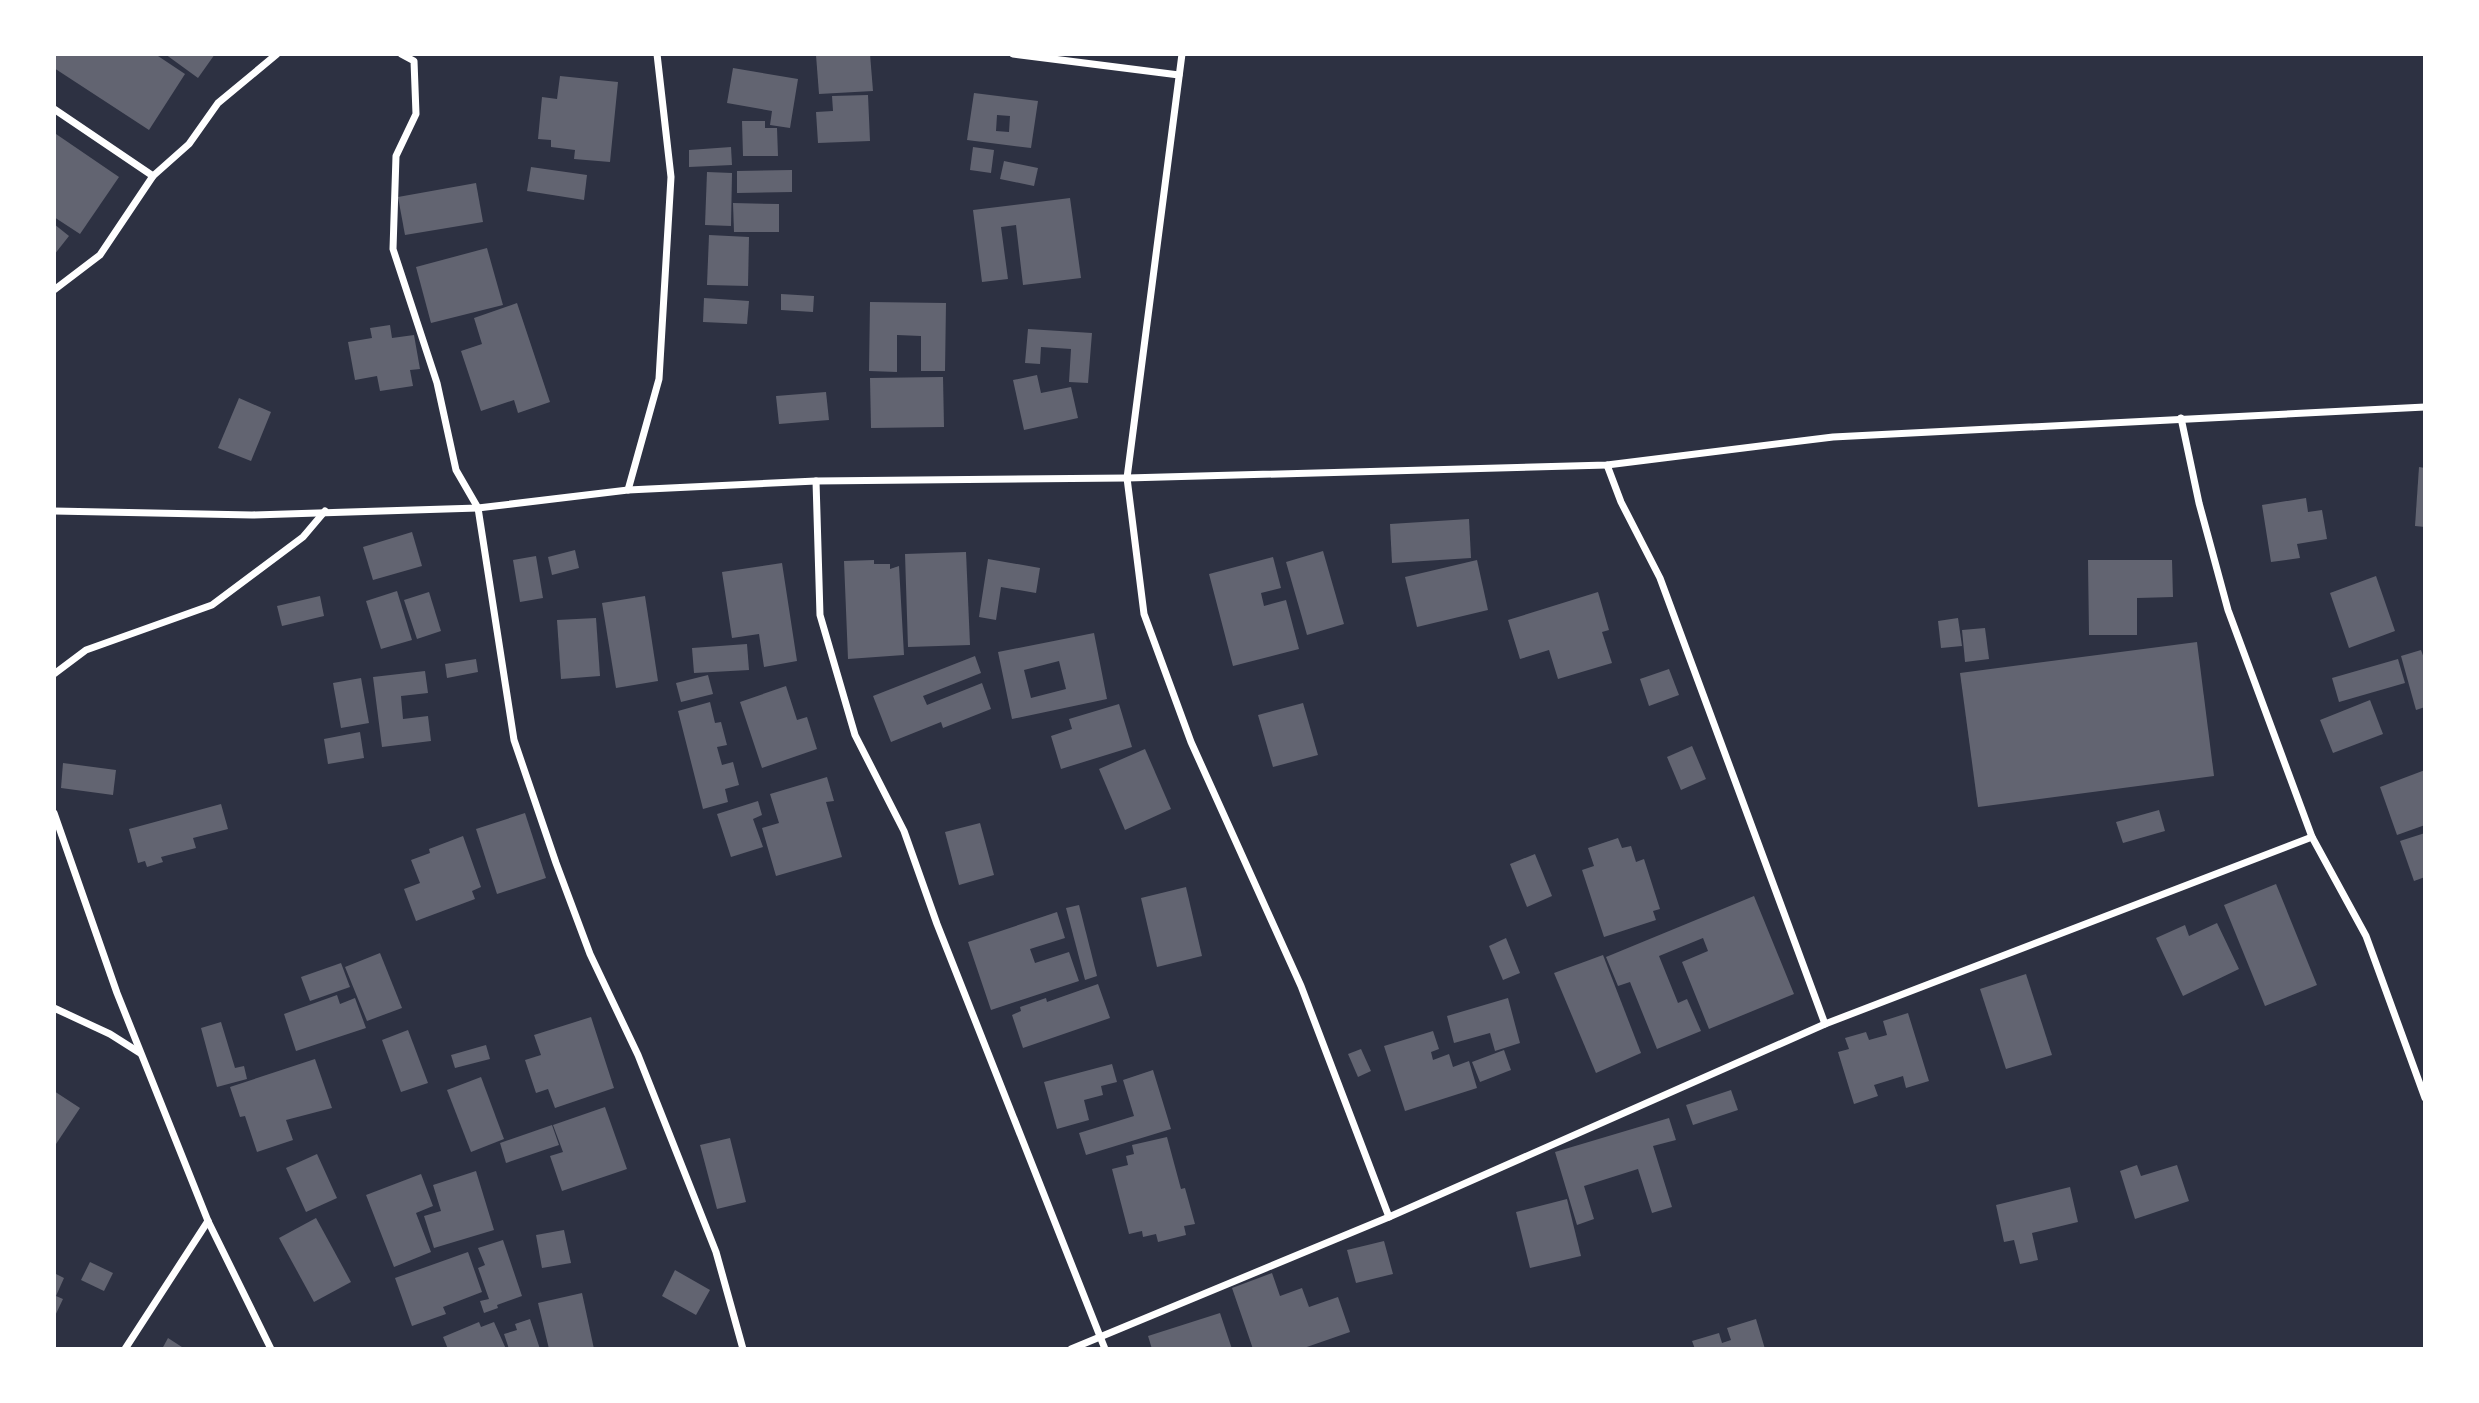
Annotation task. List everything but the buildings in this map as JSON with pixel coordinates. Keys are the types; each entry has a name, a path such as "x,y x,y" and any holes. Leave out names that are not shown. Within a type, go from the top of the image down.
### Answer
{"street":[{"path":"54,290 100,255 153,176 189,144 218,103 277,54"},
{"path":"401,54 414,61 416,114 396,156 393,249 437,383 456,470 478,508 514,740 590,954 638,1055 716,1252 743,1349"},
{"path":"628,490 659,379 670,177 657,54"},
{"path":"1013,54 1180,75"},
{"path":"1182,54 1127,478 1144,614 1191,742 1301,986 1389,1217"},
{"path":"54,109 153,176"},
{"path":"54,511 252,515 478,508 628,490 816,481 1127,478 1606,464 1833,437 2425,407"},
{"path":"2181,418 2199,503 2228,610 2312,837 2366,936 2425,1098"},
{"path":"1606,464 1621,502 1660,578 1825,1024"},
{"path":"816,481 820,615 855,735 904,831 937,924 1104,1349"},
{"path":"54,674 86,650 212,605 303,537 325,512"},
{"path":"54,813 117,993 208,1221 271,1349"},
{"path":"1072,1349 1389,1217 1825,1024 2312,837"},
{"path":"54,1008 110,1034 141,1054"},
{"path":"125,1349 208,1221"}]}
